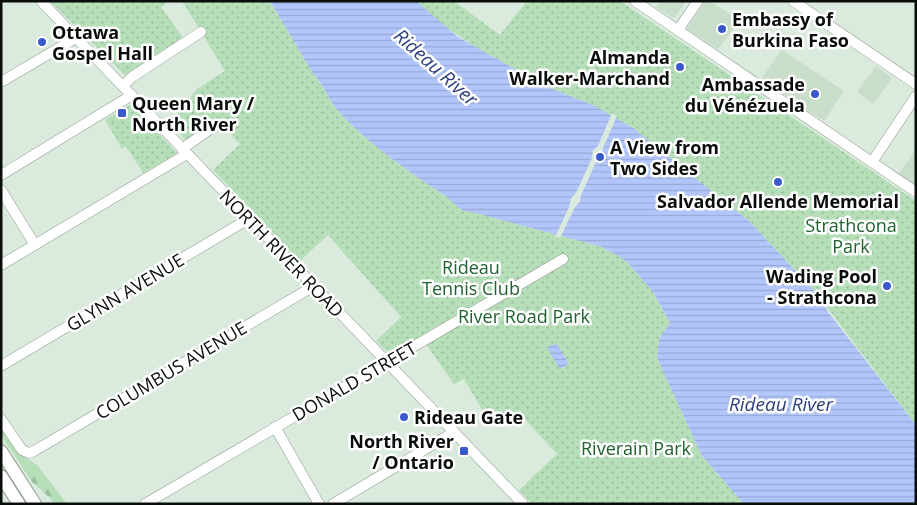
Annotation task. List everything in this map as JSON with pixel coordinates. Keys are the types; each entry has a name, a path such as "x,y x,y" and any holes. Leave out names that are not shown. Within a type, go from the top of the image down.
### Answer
{"main road":[{"path":"1,451 35,504"},
{"path":"1,476 16,500"}],"street":[{"name":"NORTH RIVER ROAD","path":"41,1 523,504"},
{"path":"635,1 916,192"},
{"path":"679,31 698,1"},
{"path":"793,1 916,84"},
{"path":"123,86 132,77 202,32"},
{"path":"1,82 76,38"},
{"path":"1,175 132,95"},
{"path":"872,162 916,96"},
{"path":"1,265 185,152 216,125"},
{"path":"1,190 35,245"},
{"name":"GLYNN AVENUE","path":"1,366 250,218"},
{"name":"DONALD STREET","path":"145,504 563,259"},
{"name":"COLUMBUS AVENUE","path":"1,419 22,450 29,453 34,451 314,286"},
{"path":"275,427 319,504"},
{"path":"333,504 454,432"}],"shaded area":[{"path":"661,1 686,1 674,18 656,7"},
{"path":"706,1 740,20 718,49 687,29"},
{"path":"782,50 844,91 824,121 761,79"},
{"path":"876,66 892,78 873,104 857,92"},
{"path":"916,149 916,185 899,174"}],"green space":[{"path":"50,1 169,1 161,7 184,39 125,75"},
{"name":"River Road Park","path":"182,1 270,1 334,106 376,146 458,207 599,246 628,263 653,292 670,323 659,339 657,358 702,456 744,504 532,504 519,490 557,454 521,415 504,425 498,415 488,420 464,379 454,384 426,344 400,360 381,346 376,341 401,317 328,235 300,261 213,170 240,144 217,119 188,142 170,124 197,89 225,71"},
{"name":"Strathcona Park","path":"415,1 454,1 500,35 527,1 620,1 916,201 916,425 817,294 750,222 633,128 593,105 547,87 472,45 446,27"},
{"path":"131,104 177,153 143,173 126,146 122,149 105,120"},
{"path":"1,423 22,455 37,465 67,504 54,504 32,482 1,435"}],"water":[{"name":"Rideau River","path":"270,1 416,1 458,37 547,87 593,105 633,128 750,222 817,294 828,312 916,425 916,504 744,504 702,456 657,358 659,339 670,323 653,292 628,263 599,246 464,211 458,207 376,146 338,111 312,72"},
{"path":"556,343 569,364 560,369 547,348"}],"pier":[{"path":"612,113 617,116 603,148 602,155 597,160 581,195 580,202 575,207 560,238 555,237 569,207 571,198 576,193 592,158 593,150 598,146"}],"place":[{"name":"Embassy of Burkina Faso","path":"722,29"},
{"name":"Ottawa Gospel Hall","path":"42,42"},
{"name":"Almanda Walker-Marchand","path":"680,67"},
{"name":"Ambassade du Vénézuela","path":"815,94"},
{"name":"Queen Mary / North River","path":"122,113"},
{"name":"A View from Two Sides","path":"600,157"},
{"name":"Salvador Allende Memorial","path":"778,182"},
{"name":"Wading Pool - Strathcona","path":"887,286"},
{"name":"Rideau Gate","path":"404,417"},
{"name":"North River / Ontario","path":"464,451"}],"park label":[{"name":"Rideau Tennis Club","path":"471,277"},
{"name":"Riverain Park","path":"636,448"}]}
